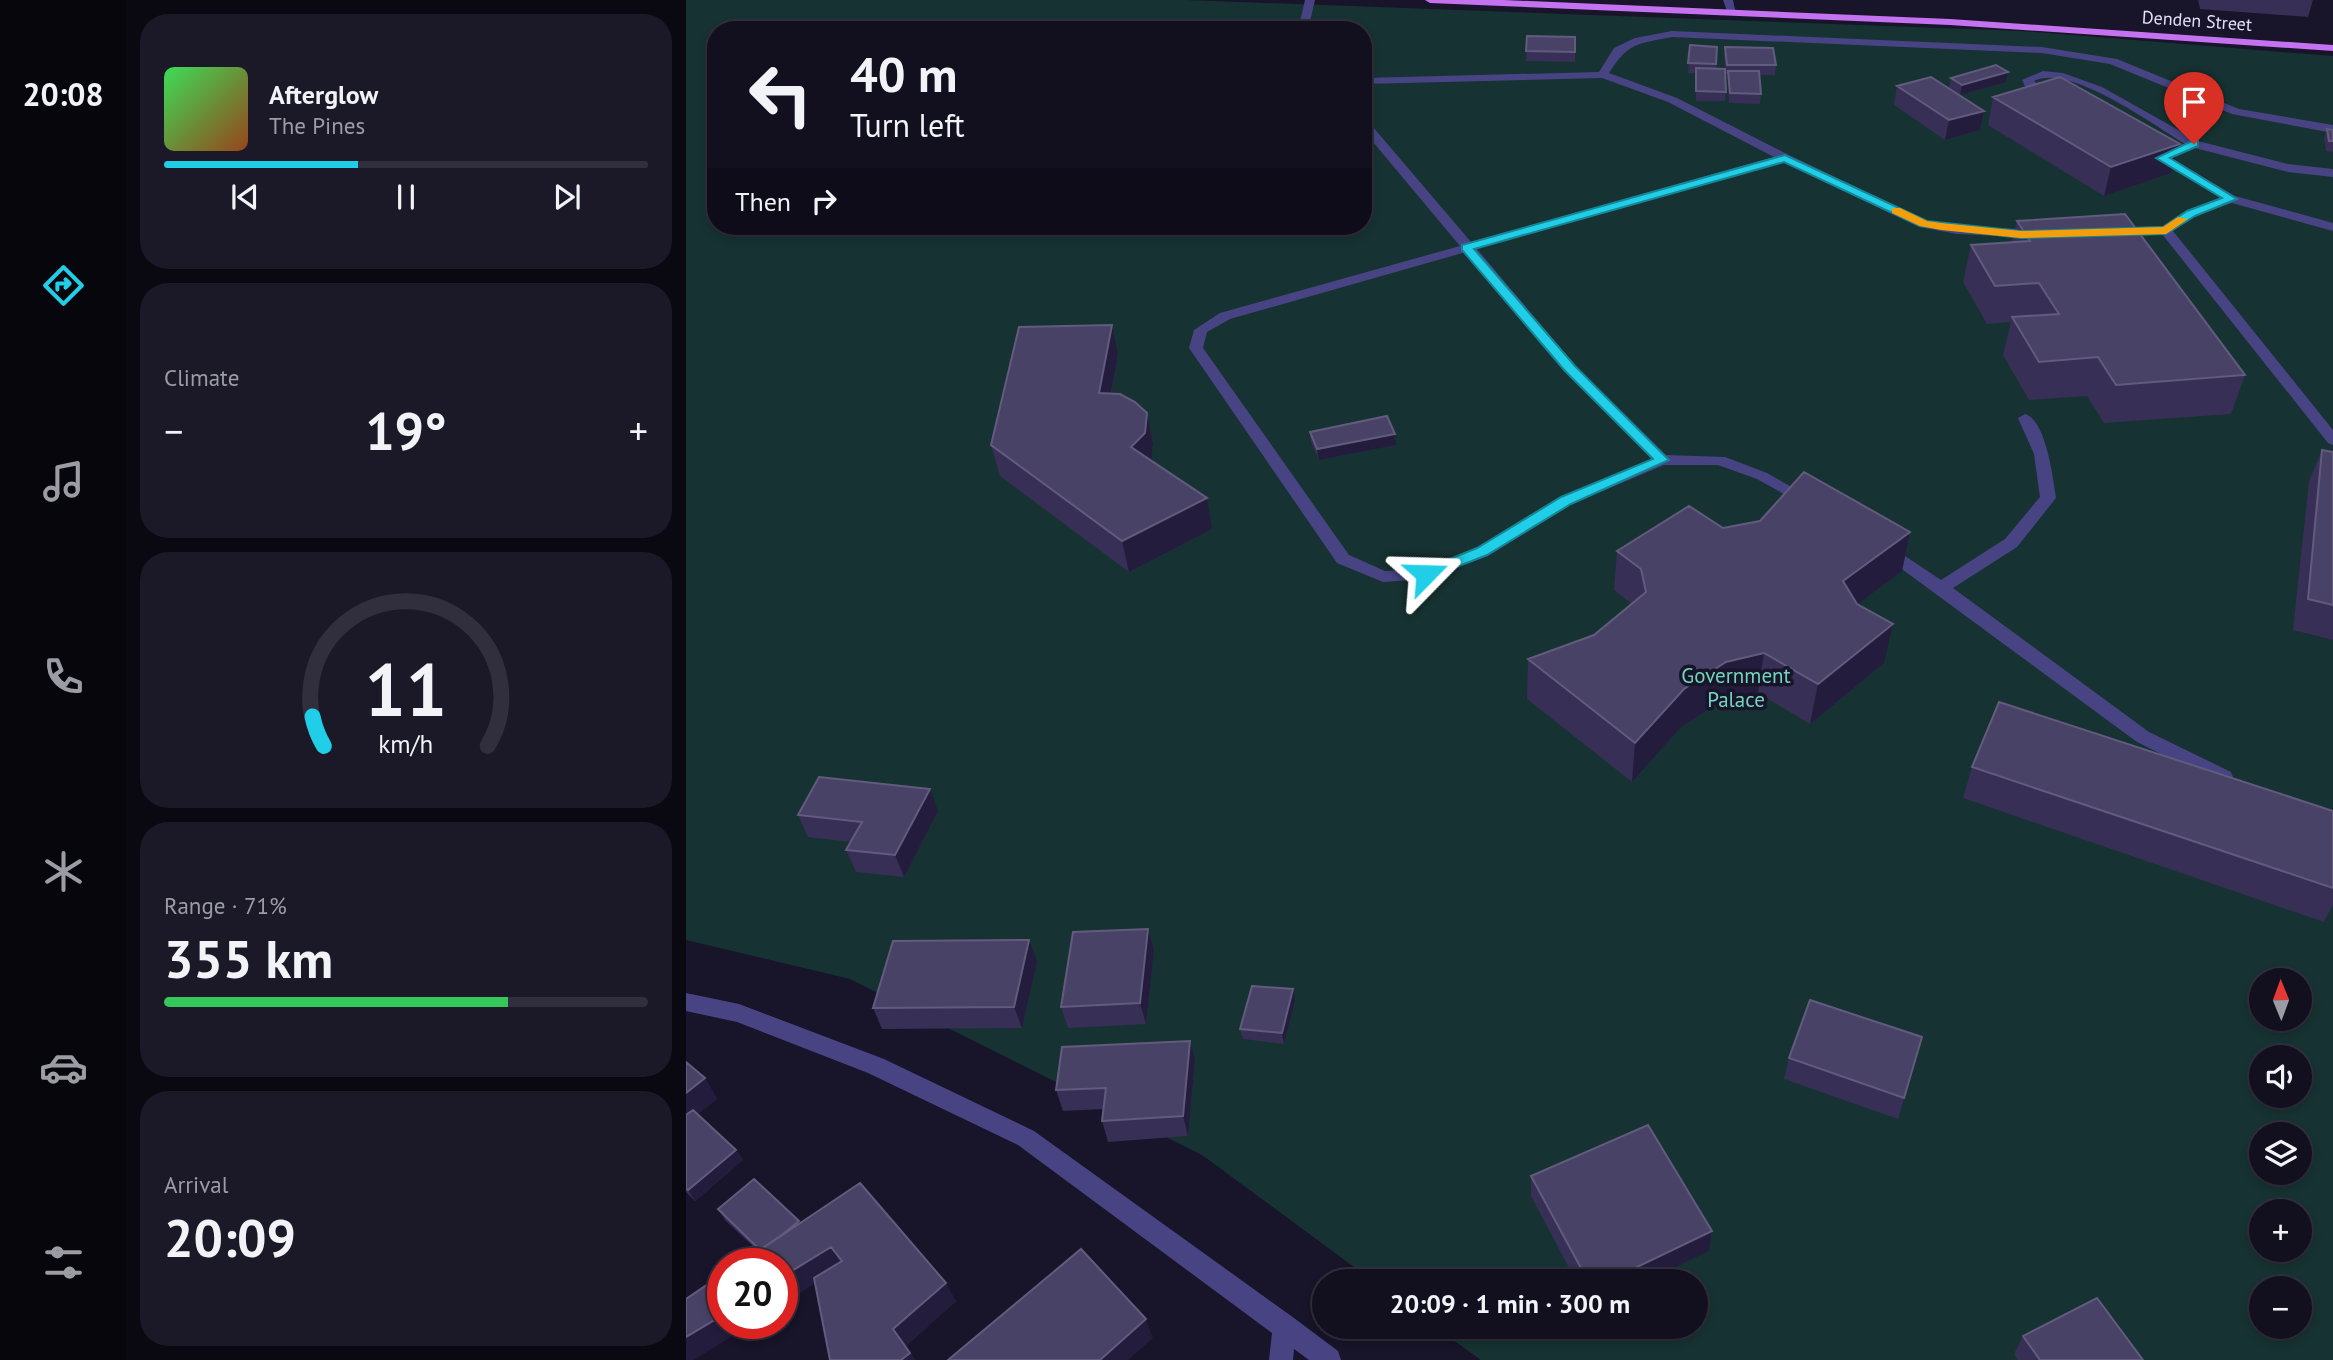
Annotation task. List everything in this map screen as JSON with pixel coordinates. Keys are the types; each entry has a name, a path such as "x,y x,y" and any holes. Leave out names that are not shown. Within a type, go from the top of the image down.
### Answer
{"main road":[{"name":"Denden Street","path":"1430,0 1527,2 1950,22 2333,48"}],"street":[{"path":"1305,21 1310,0"},
{"path":"1728,0 1732,12"},
{"path":"1602,75 1618,50 1639,40 1672,34 2042,50 2113,61 2236,112 2333,129"},
{"path":"2061,104 2036,91 2028,80 2042,74 2079,80 2194,144 2288,168 2333,173"},
{"path":"1372,81 1602,75 1627,81 1654,93 1924,224 1957,230 2047,233"},
{"path":"1372,133 1570,368 1662,460"},
{"path":"2194,144 2157,155 2231,199 2333,226"},
{"path":"1785,158 1225,316 1202,330 1196,348 1343,559 1383,577 1426,574 1482,552 1566,500 1662,460 1720,460 1762,476 1819,508"},
{"path":"2100,232 2166,230 2191,214 2231,199"},
{"path":"2166,230 2333,440"},
{"path":"1941,588 2011,543 2048,498 2042,454 2025,418"},
{"path":"1874,544 1941,588 2143,737 2205,770 2243,784"},
{"path":"686,1002 739,1013 876,1066 1026,1138 1329,1360"},
{"path":"1281,1360 1284,1326"}],"green space":[{"name":"Government Palace","path":"686,0 1186,0 2022,31 2333,56 2333,1360 1481,1360 1452,1339 1708,1339 1708,1269 1357,1269 1202,1155 850,979 686,940"}],"building":[{"path":"1527,36 1575,37 1575,52 1526,51"},
{"path":"1690,45 1717,47 1716,64 1688,63"},
{"path":"1725,47 1773,48 1776,65 1727,65"},
{"path":"1996,65 2008,72 1962,85 1951,78"},
{"path":"1696,68 1725,69 1726,92 1696,91"},
{"path":"1728,71 1759,71 1761,94 1730,93"},
{"path":"1931,77 1984,111 1949,120 1897,86"},
{"path":"2060,77 2180,144 2111,167 1993,97"},
{"path":"2327,129 2333,130 2333,141 2329,141"},
{"path":"2125,214 2245,375 2116,385 2098,357 2039,362 2012,317 2059,314 2039,283 1995,286 1971,245 2030,241 2017,221"},
{"path":"1112,325 1099,393 1120,394 1147,413 1145,433 1131,447 1207,498 1122,541 991,445 1019,327"},
{"path":"1387,416 1395,434 1317,449 1310,432"},
{"path":"2322,450 2333,452 2333,605 2308,599"},
{"path":"1804,472 1910,532 1843,581 1857,604 1893,624 1818,684 1764,653 1726,662 1684,689 1635,743 1528,659 1594,635 1646,592 1641,569 1617,551 1689,506 1723,528 1760,521"},
{"path":"1999,702 2333,811 2333,888 1972,767"},
{"path":"819,777 930,789 895,855 846,850 862,822 798,815"},
{"path":"1148,929 1140,1003 1061,1007 1073,932"},
{"path":"1029,940 1014,1007 873,1008 893,941"},
{"path":"1252,986 1293,989 1282,1033 1240,1029"},
{"path":"1810,1000 1922,1037 1904,1098 1789,1058"},
{"path":"1190,1041 1183,1116 1102,1121 1106,1088 1056,1090 1062,1047"},
{"path":"686,1062 705,1078 686,1093"},
{"path":"693,1110 736,1150 688,1190 686,1115"},
{"path":"1648,1125 1712,1231 1633,1269 1581,1269 1531,1176"},
{"path":"754,1179 799,1221 763,1248 758,1248 718,1209"},
{"path":"860,1183 946,1283 893,1329 910,1353 901,1360 830,1360 814,1278 842,1261 831,1247 798,1267 798,1248 763,1248"},
{"path":"1081,1249 1146,1319 1100,1360 948,1360"},
{"path":"707,1285 707,1325 686,1337 686,1299"},
{"path":"2097,1298 2143,1360 2040,1360 2023,1336"}],"slow traffic":[{"path":"1896,211 1924,224 1957,230 2021,234 2166,230 2182,219"}],"route":[{"path":"1426,574 1482,552 1566,500 1662,460 1570,368 1467,248 1785,158 1924,224 1957,230 2021,234 2166,230 2191,214 2231,199 2162,158 2194,144"}]}
